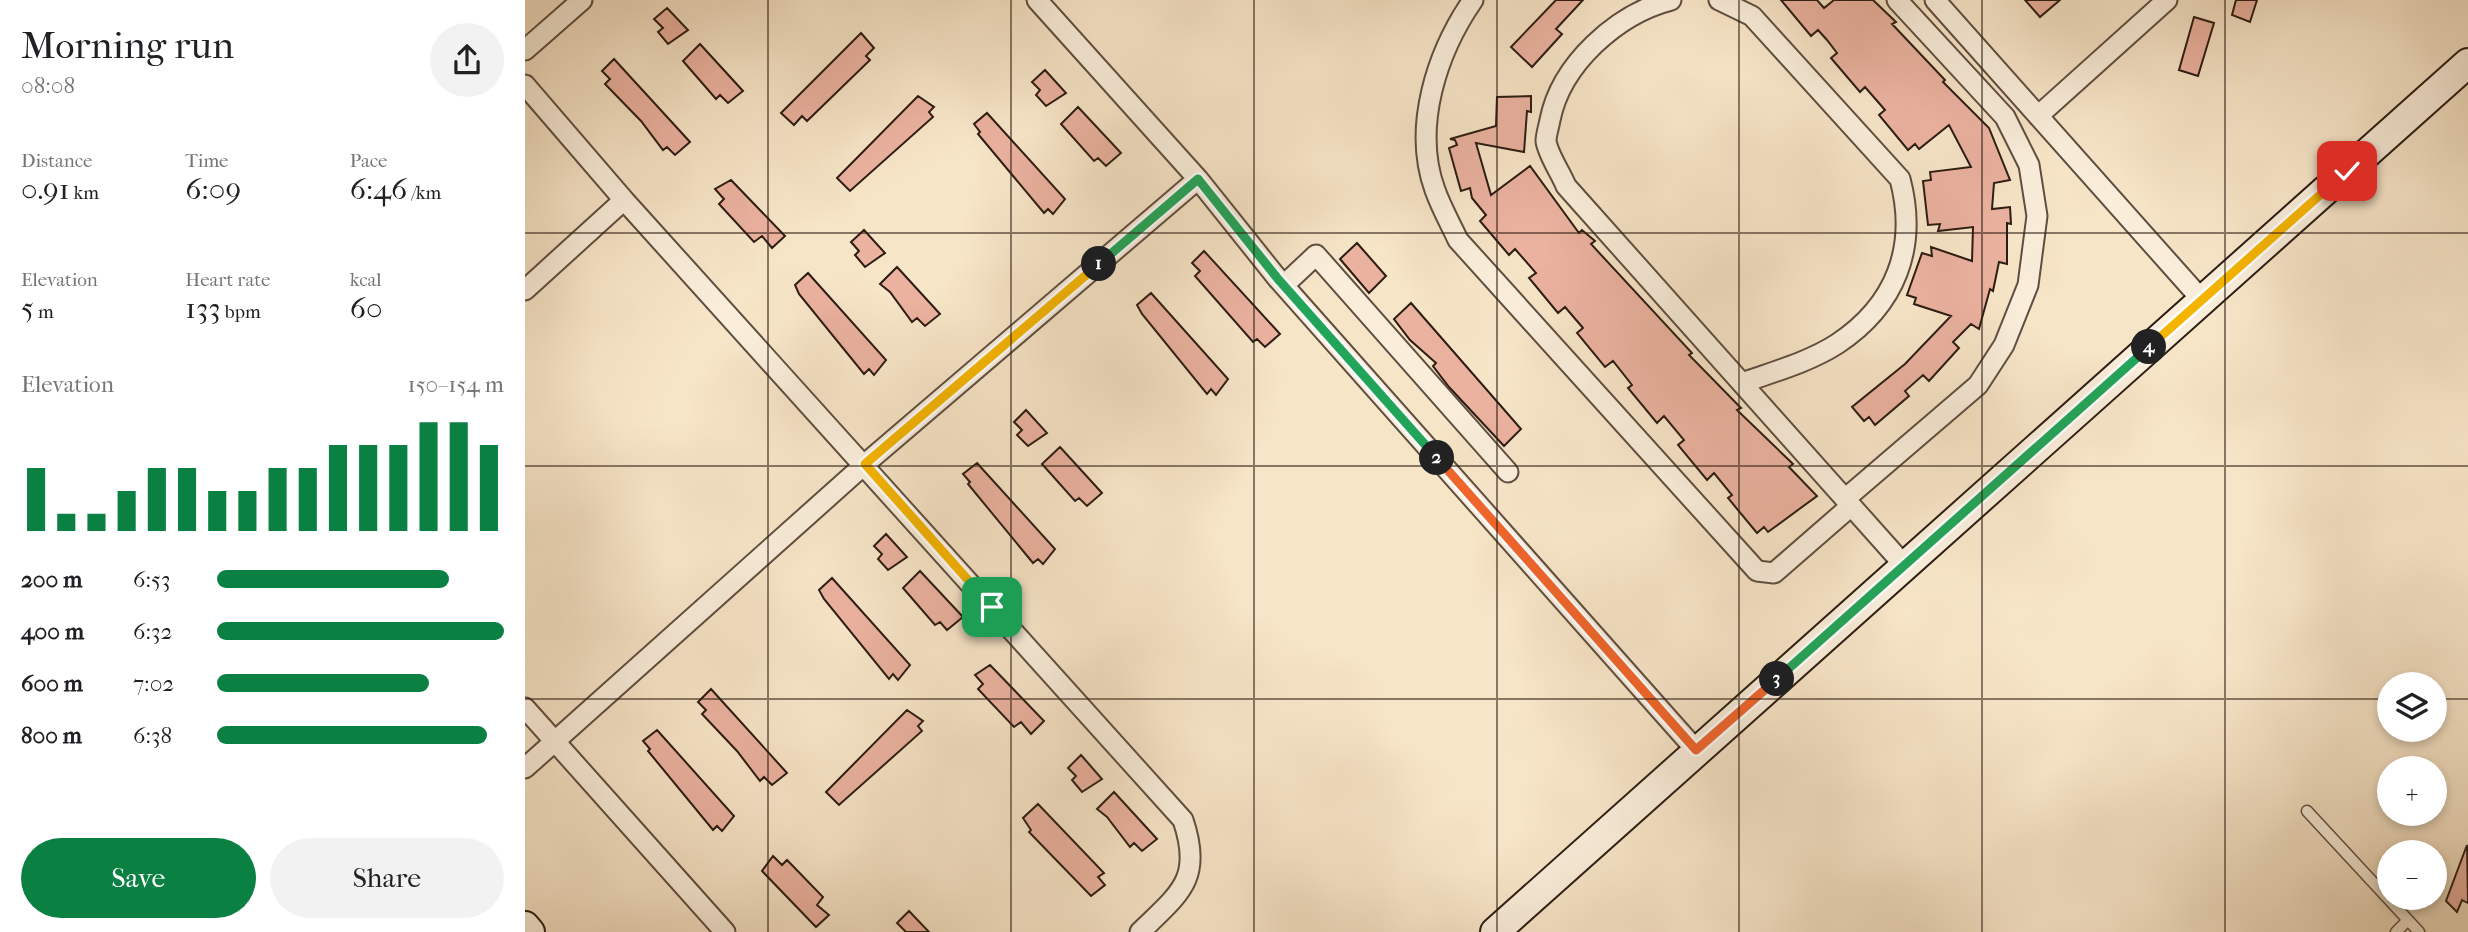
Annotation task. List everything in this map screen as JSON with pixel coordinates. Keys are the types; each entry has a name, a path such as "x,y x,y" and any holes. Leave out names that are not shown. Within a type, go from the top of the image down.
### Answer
{"street":[{"path":"525,50 582,0"},
{"path":"1037,0 1198,179 1284,285 1696,750"},
{"path":"1473,0 1456,25 1438,65 1429,110 1427,157 1432,178 1458,240 1756,571 1774,573 1978,385 2004,345 2028,285 2037,216 2029,165 2005,117 1897,0"},
{"path":"1671,0 1649,6 1604,35 1576,66 1555,99 1546,141 1566,186 1904,565"},
{"path":"1719,0 1752,16 1863,138 1900,179 1908,209 1903,257 1889,295 1864,324 1836,345 1742,383"},
{"path":"1935,0 2202,300"},
{"path":"2038,116 2167,0"},
{"path":"1495,932 2468,63"},
{"path":"525,86 624,200 865,464 1183,820 1192,848 1189,876 1175,898 1140,932"},
{"path":"525,768 865,464 1198,179"},
{"path":"525,290 624,200"},
{"path":"1284,285 1316,255 1509,472"},
{"path":"525,708 725,932"},
{"path":"525,926 530,932"}],"lane":[{"path":"2307,811 2419,932"},
{"path":"2396,932 2408,920"}],"building":[{"path":"1556,0 1583,0 1556,29 1562,34 1532,67 1511,47"},
{"path":"1781,0 1817,0 1824,8 1834,0 1873,0 1896,22 1892,24 1945,80 1943,82 1989,128 2010,180 1994,183 1992,209 2010,207 2011,224 2007,223 2007,264 1999,262 1993,291 1990,289 1979,329 1971,324 1953,342 1959,348 1929,381 1923,375 1905,391 1909,396 1875,425 1869,417 1864,421 1852,407 1905,364 1951,316 1914,304 1916,298 1907,295 1922,253 1932,256 1931,247 1972,261 1973,227 1938,231 1940,224 1928,225 1923,181 1931,180 1930,172 1971,167 1949,125 1919,149 1915,144 1908,150 1879,115 1885,110 1865,87 1860,92 1831,58 1837,53 1827,40 1818,30 1811,36"},
{"path":"2025,0 2060,0 2040,17"},
{"path":"2236,0 2257,0 2250,22 2232,15"},
{"path":"667,8 688,30 668,44 658,32 663,28 654,19"},
{"path":"2194,17 2214,23 2198,76 2179,70"},
{"path":"861,33 874,48 866,56 870,60 807,121 802,116 794,125 781,113"},
{"path":"700,44 743,91 728,103 720,95 716,99 683,61"},
{"path":"614,59 690,142 675,155 667,147 663,150 641,121 605,84 610,79 602,71"},
{"path":"1045,70 1066,93 1046,106 1036,95 1040,90 1032,82"},
{"path":"918,96 934,107 929,112 933,117 850,191 837,178"},
{"path":"1531,96 1531,112 1527,111 1524,152 1476,143 1491,195 1530,166 1579,233 1582,230 1595,241 1591,244 1692,353 1689,355 1741,408 1737,410 1793,464 1789,467 1817,496 1768,532 1764,527 1757,533 1728,498 1732,495 1714,473 1707,480 1678,445 1684,440 1664,416 1657,423 1628,388 1632,385 1613,361 1605,367 1577,333 1583,328 1565,307 1558,313 1529,278 1536,273 1515,249 1509,255 1480,221 1486,215 1472,198 1470,188 1461,191 1449,148 1457,145 1455,140 1450,139 1496,126 1497,97"},
{"path":"1078,107 1121,153 1106,166 1098,158 1094,161 1061,124"},
{"path":"987,113 1065,199 1053,214 1048,209 1044,213 978,134 980,132 974,124"},
{"path":"731,180 785,236 772,248 762,236 754,242 719,204 724,199 715,189"},
{"path":"864,230 885,253 865,267 855,255 859,251 851,242"},
{"path":"1357,243 1386,276 1369,293 1340,259"},
{"path":"1204,251 1280,334 1265,347 1257,339 1253,342 1195,276 1200,271 1192,263"},
{"path":"897,267 940,314 925,326 917,318 912,322 890,292 880,284"},
{"path":"808,273 886,360 874,375 869,369 864,374 799,294 795,285"},
{"path":"1151,293 1228,379 1216,395 1211,389 1207,394 1142,314 1137,305"},
{"path":"1411,303 1521,429 1504,446 1449,387 1433,366 1436,363 1410,340 1394,319"},
{"path":"1026,410 1047,433 1028,446 1017,435 1022,430 1014,422"},
{"path":"1060,447 1102,493 1087,506 1079,498 1075,501 1042,464"},
{"path":"977,463 1055,549 1043,564 1038,559 1033,563 968,484 970,482 963,474"},
{"path":"886,534 907,557 888,570 878,559 882,554 874,546"},
{"path":"920,571 963,617 947,630 940,622 935,625 903,588"},
{"path":"832,578 910,665 898,680 893,674 889,679 824,599 819,590"},
{"path":"990,665 1044,721 1031,734 1021,722 1014,727 978,689 983,684 975,675"},
{"path":"711,689 787,773 772,785 764,777 760,781 737,751 702,714 706,710 698,702"},
{"path":"907,710 923,721 918,726 922,731 839,805 826,792"},
{"path":"657,730 734,816 722,831 717,826 713,830 648,751 650,749 643,741"},
{"path":"1081,755 1102,779 1082,792 1072,780 1076,776 1068,768"},
{"path":"1114,792 1157,839 1142,851 1134,843 1130,847 1107,817 1097,809"},
{"path":"1038,804 1104,873 1098,877 1105,885 1091,896 1029,832 1031,830 1023,818"},
{"path":"2467,845 2468,903 2462,900 2457,912 2447,902"},
{"path":"773,856 782,865 787,860 823,897 817,905 829,915 816,927 762,871"},
{"path":"909,911 929,932 906,932 897,923"}],"route":[{"path":"992,607 865,464 1198,179 1278,279 1696,750 2347,171"}]}
